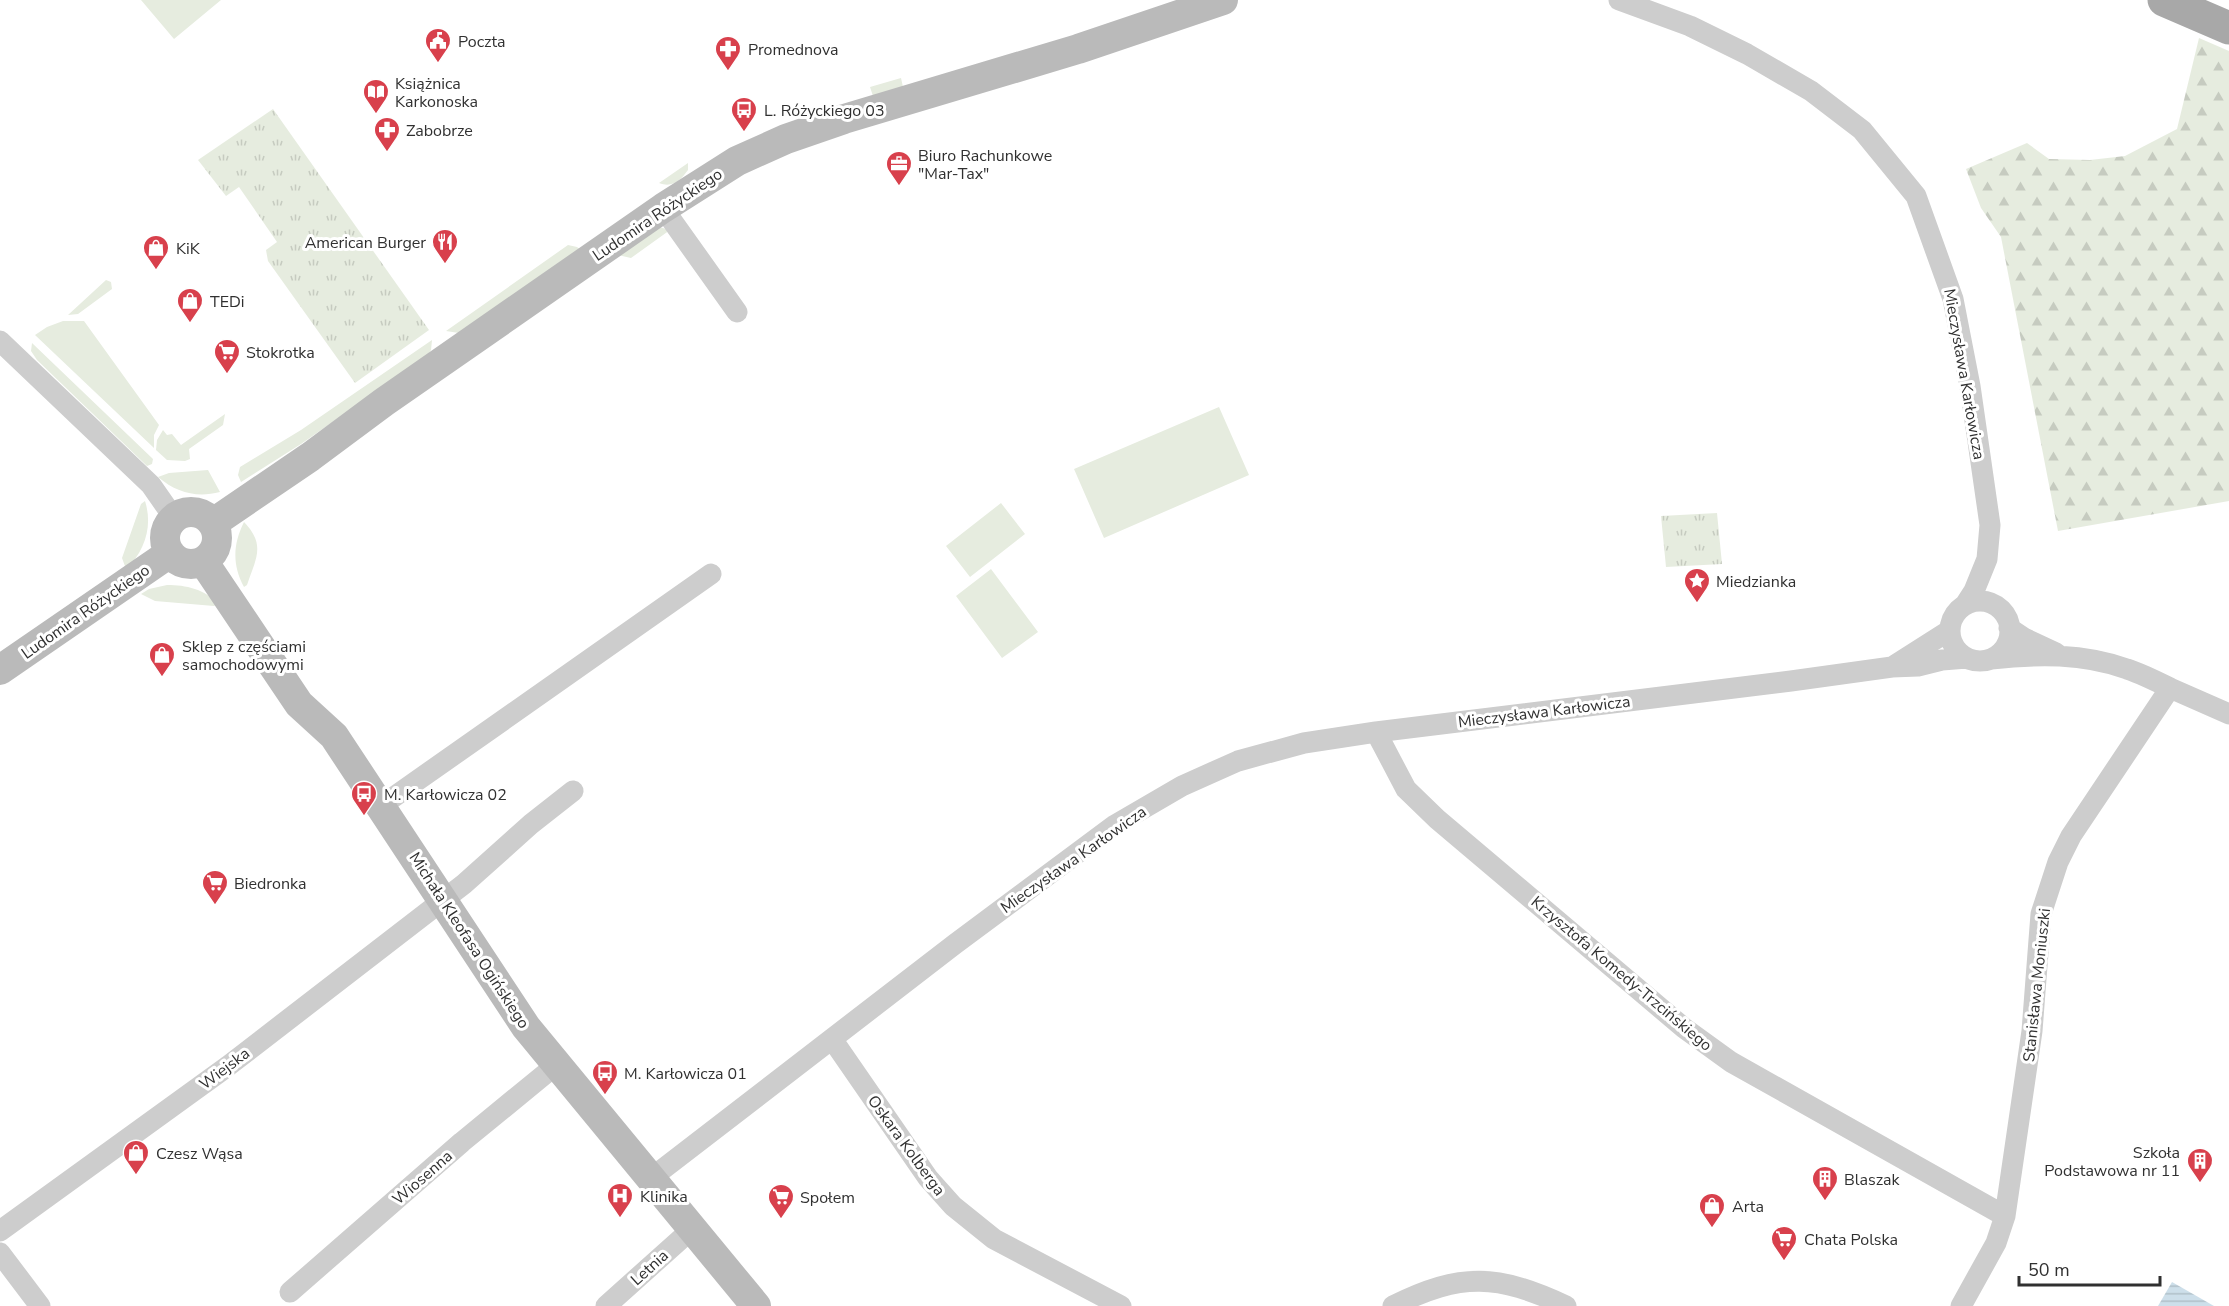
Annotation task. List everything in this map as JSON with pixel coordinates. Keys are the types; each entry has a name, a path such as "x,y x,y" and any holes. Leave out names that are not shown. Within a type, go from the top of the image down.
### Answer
{"main road":[{"path":"2164,0 2229,28"}],"street":[{"name":"Ludomira Różyckiego","path":"1159,23 1186,0"},
{"name":"Ludomira Różyckiego","path":"213,523 318,452 384,402 663,208 732,164 793,137 844,119 1159,23 1223,0"},
{"name":"Mieczysława Karłowicza","path":"1619,0 1690,26 1757,59 1811,91 1862,130 1916,196 1953,299 1970,386 1990,525 1987,559 1997,607"},
{"path":"663,208 737,312"},
{"path":"0,341 145,478 174,518"},
{"path":"194,512 205,515 213,523 217,531 216,548 203,561 185,563 170,553 165,535 174,518 184,513 194,512"},
{"name":"Ludomira Różyckiego","path":"0,670 170,553"},
{"name":"Mieczysława Karłowicza","path":"1965,605 1974,591 1987,559"},
{"name":"Michała Kleofasa Ogińskiego","path":"203,561 299,704 334,736 513,1007 556,1065 756,1306"},
{"path":"381,806 711,574"},
{"path":"1991,659 2005,647 2009,628 2006,616 1997,607 1987,602 1976,601 1965,605 1954,615 1950,630 1952,642 1958,652 1967,658 1979,661 2059,655 2099,661 2118,666 2229,714"},
{"path":"2009,628 2059,655"},
{"name":"Mieczysława Karłowicza","path":"1892,667 1950,630"},
{"name":"Mieczysława Karłowicza","path":"650,1179 1085,847 1143,808 1182,786 1238,760 1304,743 1376,732 1892,667 1918,666 1942,660 1967,658"},
{"name":"Stanisława Moniuszki","path":"1961,1306 1996,1243 2006,1216 2032,1031 2041,914 2058,862 2071,836 2170,688"},
{"name":"Krzysztofa Komedy-Trzcińskiego","path":"1376,732 1406,789 1437,819 1684,1029 1731,1062 2006,1216"},
{"name":"Wiejska","path":"0,1231 228,1066 443,899 573,791"},
{"name":"Oskara Kolberga","path":"832,1040 928,1178 953,1206 994,1239 1121,1306"},
{"name":"Wiosenna","path":"290,1292 462,1142 556,1065"},
{"name":"Letnia","path":"606,1306 692,1229"},
{"path":"0,1253 40,1306"},
{"path":"1393,1306 1446,1284 1477,1281 1508,1284 1540,1294 1566,1306"}],"green space":[{"path":"141,0 221,0 174,39"},
{"path":"2199,38 2229,51 2229,501 2058,531 2001,237 1981,208 1966,169 2027,143 2049,159 2090,160 2125,156 2177,129"},
{"path":"901,78 903,87 873,96 870,87"},
{"path":"273,109 429,330 355,383 268,261 266,250 277,242 239,187 226,196 198,160"},
{"path":"688,163 688,170 679,180 668,185 659,183"},
{"path":"659,227 670,230 631,258 618,255"},
{"path":"568,245 581,250 459,333 446,331"},
{"path":"106,280 111,282 112,289 78,314 68,315"},
{"path":"63,321 84,321 159,425 154,435 154,448 35,335"},
{"path":"432,340 431,350 427,356 301,444 241,482 238,475 240,467 301,430"},
{"path":"32,343 153,459 152,464 147,466 37,360 31,351"},
{"path":"1219,407 1249,475 1104,538 1074,469"},
{"path":"225,414 223,425 189,449 190,459 167,460 156,450 157,440 163,430 167,435 172,434 181,445"},
{"path":"208,470 220,492 188,493 172,487 158,477 169,473"},
{"path":"145,501 148,520 146,538 133,562 126,569 122,558 141,504"},
{"path":"1001,503 1025,534 970,577 946,546"},
{"path":"1717,513 1722,564 1666,567 1661,516"},
{"path":"244,522 255,538 257,552 247,585 244,587 237,571 235,554"},
{"path":"991,569 1038,632 1002,658 956,596"},
{"path":"167,585 195,589 218,604 214,606 155,601 141,594 149,589"}],"water":[{"path":"2172,1282 2214,1306 2158,1306"}],"place":[{"name":"Poczta","path":"438,64"},
{"name":"Promednova","path":"728,72"},
{"name":"Książnica Karkonoska","path":"376,115"},
{"name":"L. Różyckiego 03","path":"744,133"},
{"name":"Zabobrze","path":"387,153"},
{"name":"Biuro Rachunkowe \"Mar-Tax\"","path":"899,187"},
{"name":"American Burger","path":"445,265"},
{"name":"KiK","path":"156,271"},
{"name":"TEDi","path":"190,324"},
{"name":"Stokrotka","path":"227,375"},
{"name":"Miedzianka","path":"1697,604"},
{"name":"Sklep z częściami samochodowymi","path":"162,678"},
{"name":"M. Karłowicza 02","path":"364,817"},
{"name":"Biedronka","path":"215,906"},
{"name":"M. Karłowicza 01","path":"605,1096"},
{"name":"Czesz Wąsa","path":"136,1176"},
{"name":"Szkoła Podstawowa nr 11","path":"2200,1184"},
{"name":"Blaszak","path":"1825,1202"},
{"name":"Klinika","path":"620,1219"},
{"name":"Społem","path":"781,1220"},
{"name":"Arta","path":"1712,1229"},
{"name":"Chata Polska","path":"1784,1262"}]}
